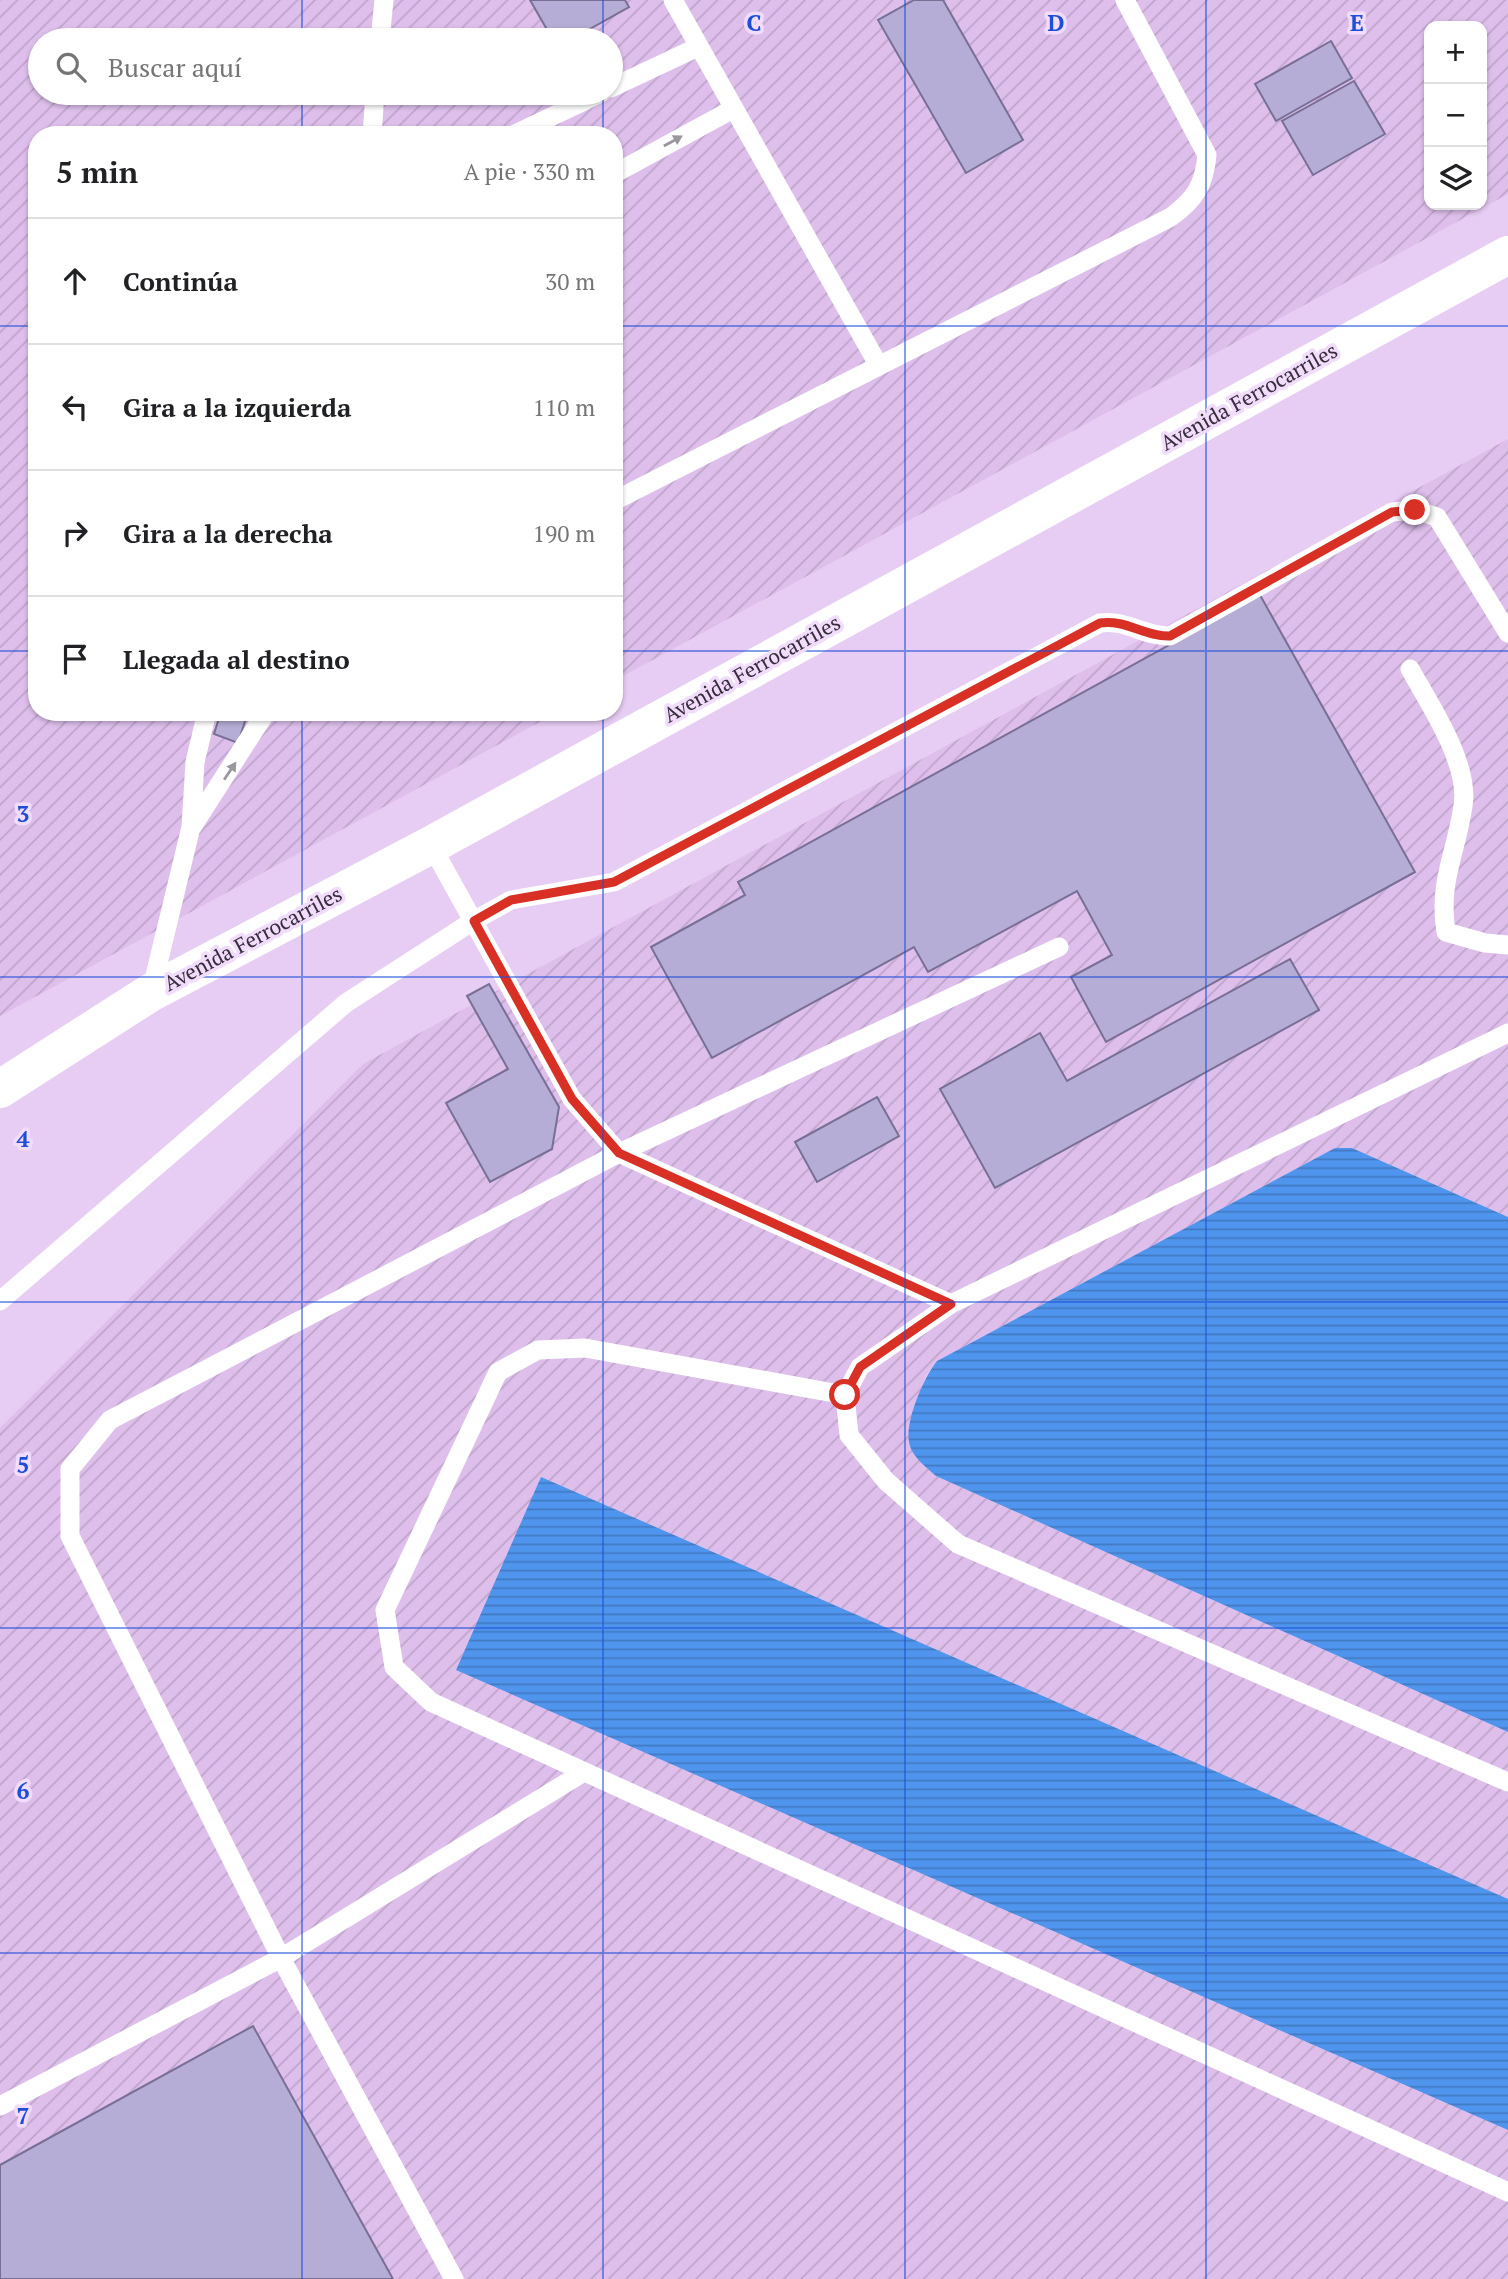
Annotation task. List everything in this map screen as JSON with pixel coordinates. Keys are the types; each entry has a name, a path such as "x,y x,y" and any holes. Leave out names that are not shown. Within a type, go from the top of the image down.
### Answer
{"main road":[{"name":"Avenida Ferrocarriles","path":"0,1089 150,993 431,845 1508,255"}],"lane":[{"path":"381,28 384,0"},
{"path":"673,0 879,366"},
{"path":"623,496 1171,217 1193,201 1204,181 1207,155 1125,0"},
{"path":"623,82 698,47"},
{"path":"373,126 374,105"},
{"path":"532,126 576,105"},
{"path":"623,169 733,108"},
{"path":"0,1301 346,1003 474,921 511,900 614,882 1100,623 1115,621 1160,636 1170,636 1392,512 1415,510 1437,517 1508,634"},
{"path":"1410,669 1455,751 1464,804 1441,903 1446,932 1485,943 1508,945"},
{"path":"150,993 191,827 195,762 205,721"},
{"path":"191,827 260,721"},
{"path":"431,845 572,1099 619,1153 951,1304"},
{"path":"454,2279 281,1958 70,1536 71,1469 110,1420 619,1153 1059,947"},
{"path":"1508,1033 951,1304 860,1367 845,1395 849,1435 886,1481 958,1544 1508,1782"},
{"path":"845,1395 585,1348 538,1350 498,1372 385,1611 394,1667 431,1702 1508,2192"},
{"path":"0,2106 281,1958 584,1772"}],"shaded area":[{"path":"0,0 1508,0 1508,194 1487,205 1487,21 1424,21 1424,210 1479,210 623,676 623,126 28,126 28,721 541,721 0,1016"},
{"path":"1508,439 1508,1217 1352,1148 1335,1148 937,1361 926,1375 909,1428 916,1456 936,1476 1508,1732 1508,2279 0,2279 0,1428 363,1064"}],"water":[{"path":"1335,1148 1352,1148 1508,1217 1508,1732 936,1476 910,1447 909,1433 913,1411 921,1388 937,1361"},
{"path":"541,1477 1508,1899 1508,2130 456,1670"}],"building":[{"path":"530,0 625,0 629,7 591,28 546,28"},
{"path":"914,0 943,0 1023,140 966,173 878,20"},
{"path":"1331,41 1352,78 1276,121 1255,84"},
{"path":"1354,81 1385,134 1313,175 1282,121"},
{"path":"1260,595 1415,872 1106,1042 1071,977 1112,955 1077,891 928,972 914,947 712,1058 651,947 745,895 738,882"},
{"path":"218,721 245,721 238,743 214,734"},
{"path":"1290,959 1319,1010 995,1188 940,1089 1040,1033 1067,1081"},
{"path":"489,984 559,1107 552,1149 490,1182 446,1103 508,1069 467,996"},
{"path":"877,1097 899,1136 817,1182 795,1142"},
{"path":"253,2026 393,2279 0,2279 0,2165"}],"route":[{"path":"845,1395 860,1367 951,1304 619,1153 572,1099 474,921 511,900 614,882 1100,623 1115,621 1160,636 1170,636 1392,512 1415,510"}]}
